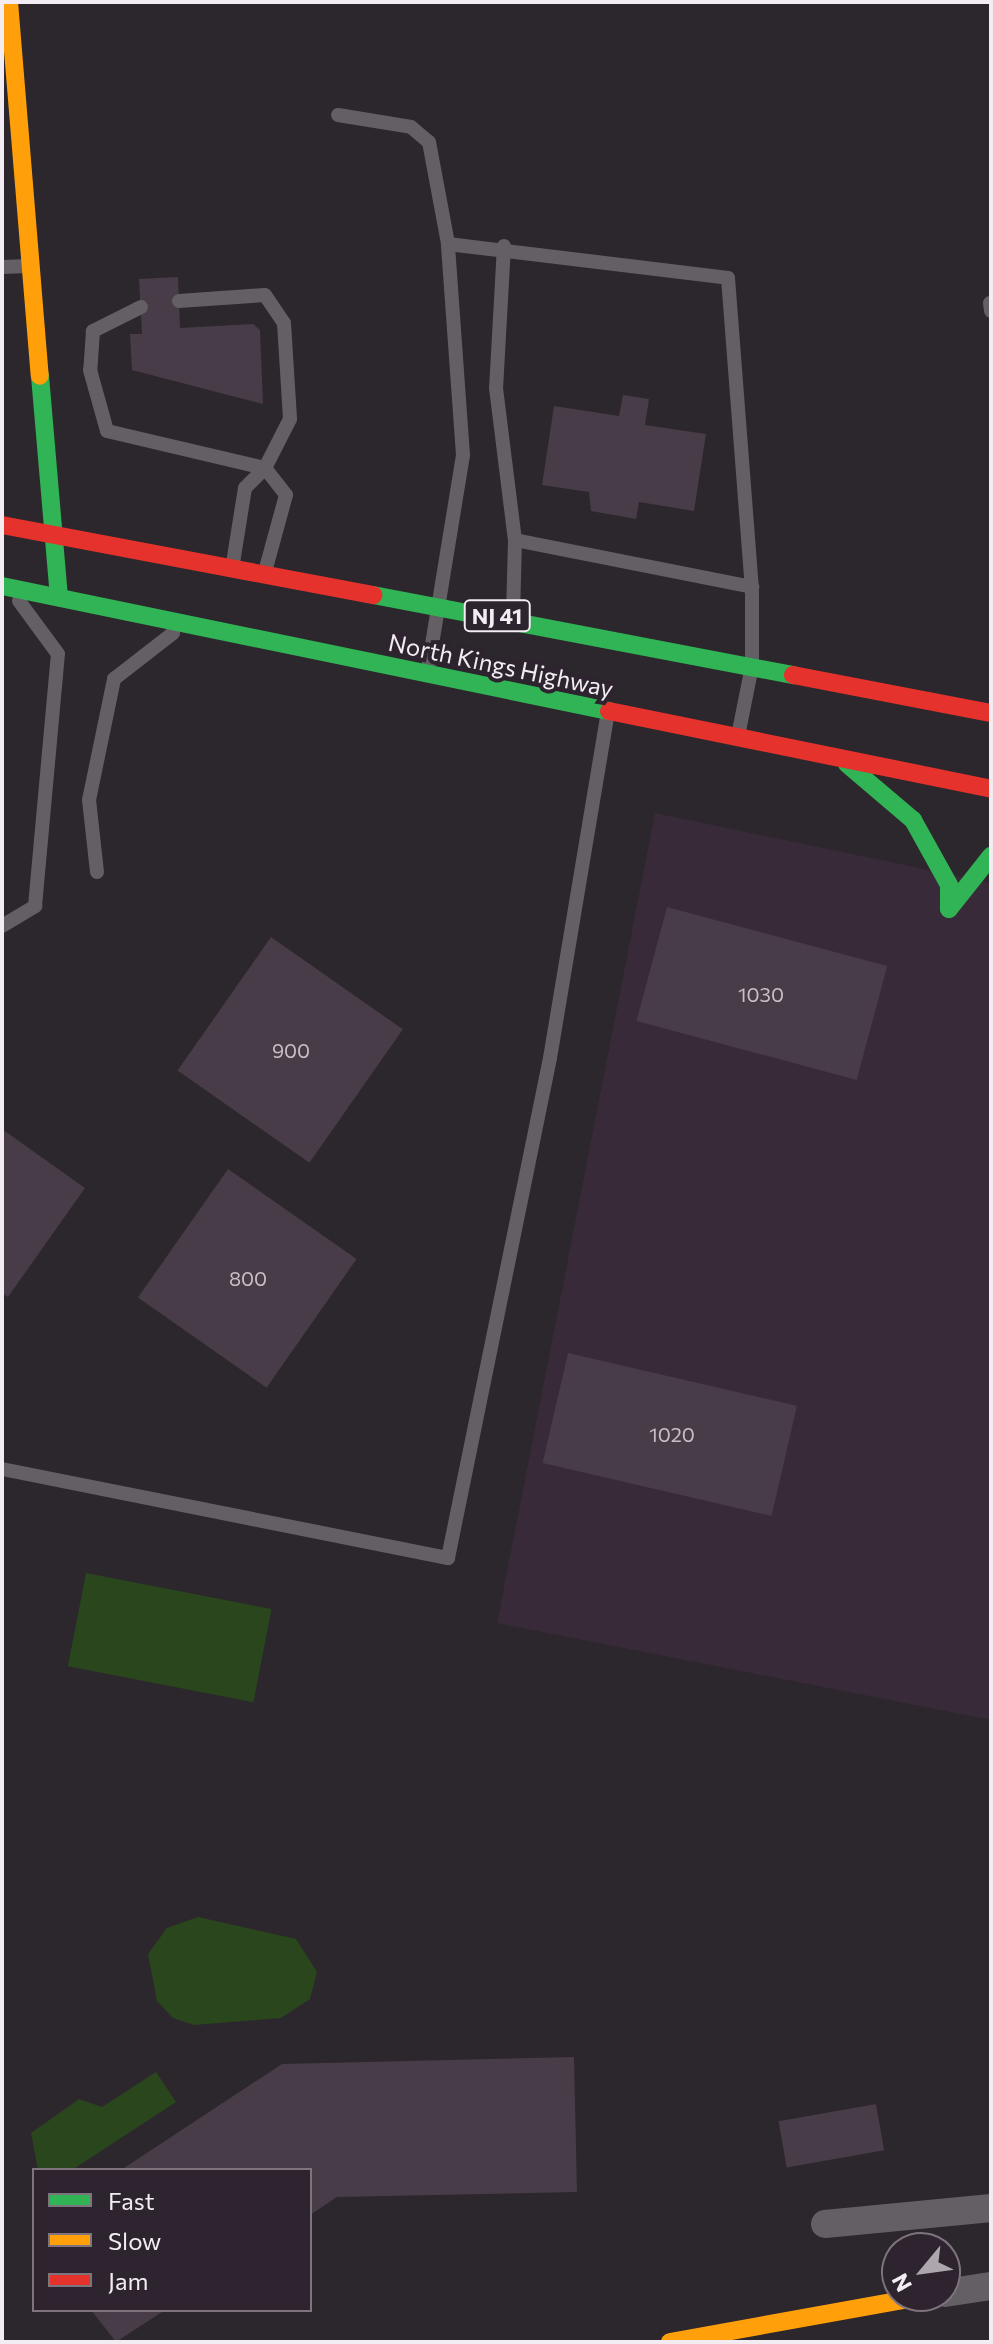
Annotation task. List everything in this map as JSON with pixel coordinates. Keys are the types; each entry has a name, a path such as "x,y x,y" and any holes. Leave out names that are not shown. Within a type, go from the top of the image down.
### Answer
{"main road":[{"path":"9,2 59,597"},
{"name":"North Kings Highway","path":"2,525 443,605 991,713"},
{"name":"North Kings Highway","path":"6,587 991,789"},
{"path":"842,760 913,820 949,885 949,909 991,856"},
{"path":"670,2342 881,2304"}],"street":[{"path":"825,2224 991,2208"},
{"path":"961,2291 991,2286"}],"lane":[{"path":"338,115 411,127 429,142 448,244 463,455 443,605 427,674"},
{"path":"448,244 504,246 728,278 752,587 752,666 737,739"},
{"path":"504,246 496,388 515,540 513,619"},
{"path":"2,267 29,266"},
{"path":"179,301 265,295 284,323 290,419 265,468 245,488 233,567"},
{"path":"990,303 991,311"},
{"path":"141,307 93,331 90,370 107,431 265,468 286,495 265,573"},
{"path":"515,540 752,587"},
{"path":"2,926 35,906 58,654 6,587"},
{"path":"97,872 89,800 114,679 189,624"},
{"path":"2,1469 448,1558 550,1058 608,712"}],"shaded area":[{"path":"655,813 991,883 991,1720 497,1623"}],"green space":[{"path":"86,1573 272,1609 253,1702 68,1666"},
{"path":"198,1917 296,1939 317,1972 310,1999 281,2018 194,2025 173,2018 157,2001 148,1954 167,1928"},
{"path":"156,2072 176,2102 75,2168 38,2168 31,2133 79,2099 102,2107"}],"building":[{"path":"178,277 180,328 253,324 260,330 263,404 132,370 130,334 142,334 139,279"},
{"path":"623,395 649,399 645,425 706,434 694,511 639,502 636,519 591,511 589,492 542,485 554,406 619,416"},
{"path":"667,907 887,966 857,1080 636,1021"},
{"path":"271,937 403,1029 309,1163 178,1071"},
{"path":"2,1129 85,1188 8,1297 2,1293"},
{"path":"228,1169 357,1259 267,1388 138,1298"},
{"path":"568,1353 797,1406 772,1516 543,1463"},
{"path":"574,2057 577,2192 337,2197 312,2214 312,2168 124,2168 282,2064"},
{"path":"876,2104 884,2150 787,2167 779,2121"},
{"path":"93,2312 162,2312 116,2342"}],"traffic: fast":[{"path":"40,376 59,597"},
{"path":"2,586 609,711"},
{"path":"373,595 793,675"},
{"path":"847,764 913,820 949,885 949,909"},
{"path":"949,909 991,856"}],"traffic: slow":[{"path":"9,2 40,376"},
{"path":"670,2342 881,2304"}],"traffic: jam":[{"path":"2,525 373,595"},
{"path":"793,675 991,713"},
{"path":"609,711 991,789"}]}
